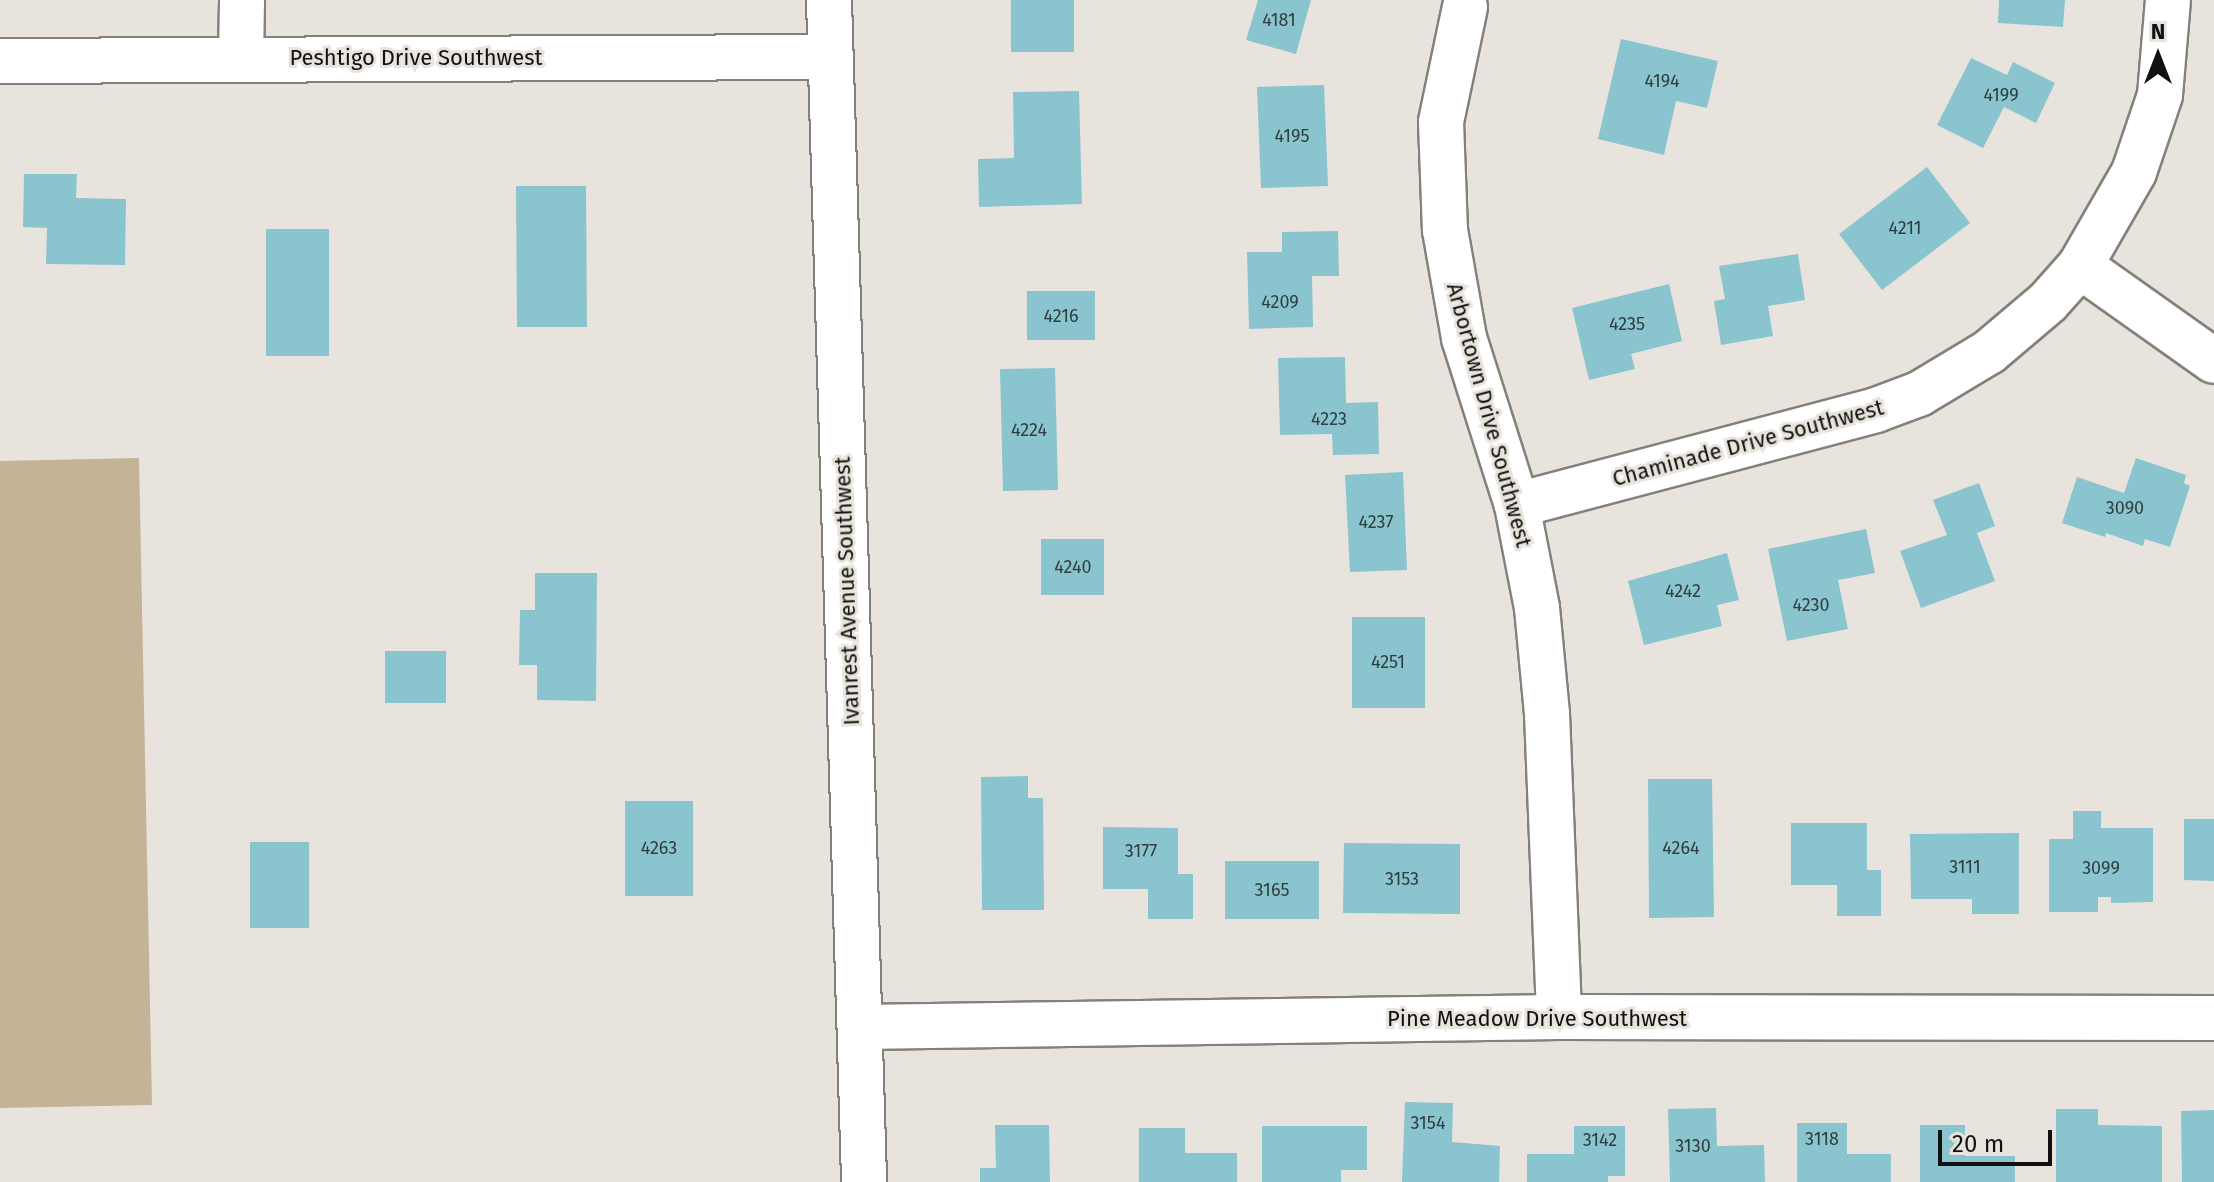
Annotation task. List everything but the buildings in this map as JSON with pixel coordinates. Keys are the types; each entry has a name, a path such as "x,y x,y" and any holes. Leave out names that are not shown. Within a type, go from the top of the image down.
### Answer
{"street":[{"path":"241,59 242,0"},
{"name":"Ivanrest Avenue Southwest","path":"829,0 864,1182"},
{"name":"Chaminade Drive Southwest","path":"1517,505 1827,425 1919,394 1989,352 2048,302 2080,266 2115,209 2149,134 2163,73 2168,0"},
{"name":"Arbortown Drive Southwest","path":"1465,7 1441,122 1445,230 1464,338 1517,505 1543,659 1559,1017"},
{"name":"Peshtigo Drive Southwest","path":"0,61 831,57"},
{"path":"2080,266 2214,361"},
{"name":"Pine Meadow Drive Southwest","path":"860,1027 1559,1017 2214,1018"}],"shaded area":[{"path":"139,458 152,1105 0,1108 0,461"}]}
